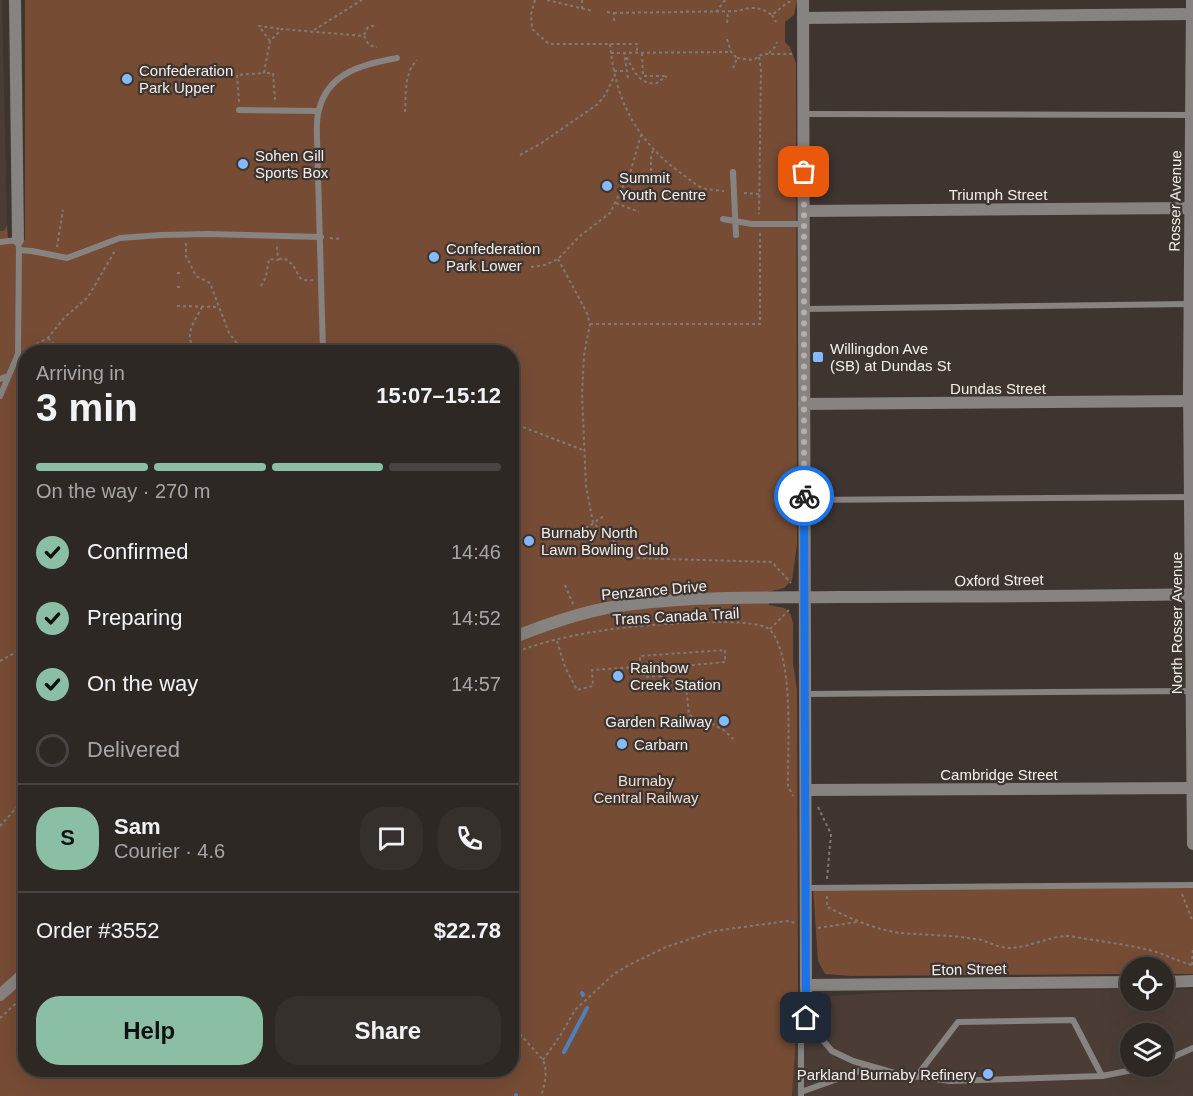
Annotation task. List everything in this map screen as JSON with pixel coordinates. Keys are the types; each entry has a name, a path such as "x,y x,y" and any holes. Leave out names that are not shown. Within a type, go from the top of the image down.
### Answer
{"street":[{"path":"15,0 18,245"},
{"name":"Rosser Avenue","path":"1191,401 1192,0"},
{"path":"800,1 803,18 807,1022"},
{"path":"803,18 1192,14"},
{"name":"Triumph Street","path":"804,211 1192,208"},
{"name":"Dundas Street","path":"804,404 1191,401"},
{"name":"North Rosser Avenue","path":"1191,401 1193,844"},
{"name":"Oxford Street","path":"805,597 1192,594"},
{"name":"Penzance Drive","path":"519,635 556,621 607,608 688,600 805,597"},
{"name":"Cambridge Street","path":"806,790 1192,788"},
{"path":"0,995 18,979"},
{"path":"1174,982 1193,981"},
{"name":"Eton Street","path":"806,985 1120,982"}],"lane":[{"path":"323,345 318,111 334,82 348,71 362,65 397,58"},
{"path":"239,110 318,111"},
{"path":"803,114 1191,115"},
{"path":"733,172 736,235"},
{"path":"723,219 752,224 804,224"},
{"path":"0,242 67,258 120,238 208,234 321,237"},
{"path":"0,396 18,354 18,245"},
{"path":"803,309 1191,304"},
{"path":"0,380 8,376"},
{"path":"804,500 1191,497"},
{"path":"805,694 1192,691"},
{"path":"806,888 1193,885"},
{"path":"916,1077 958,1022 1073,1020 1102,1076"},
{"path":"872,1067 801,1094 801,1035 807,1022 832,1051 872,1067 916,1077 950,1081 1102,1076 1120,1072"},
{"path":"1174,1056 1193,1047"},
{"path":"816,1096 817,1086"}],"path":[{"path":"314,31 363,0"},
{"path":"535,0 531,14 532,29 549,44 637,44 637,53"},
{"path":"547,0 593,11"},
{"path":"582,0 582,9"},
{"path":"716,12 724,0"},
{"path":"772,15 788,2 800,1"},
{"path":"607,12 716,12 760,7 772,15 776,22"},
{"path":"727,22 728,11"},
{"path":"614,13 614,24"},
{"path":"364,36 368,27 377,25"},
{"path":"270,41 259,26 364,36"},
{"path":"264,73 270,41 282,29"},
{"path":"364,36 369,45 377,47"},
{"path":"727,39 731,52 737,58 753,60 769,54 803,54"},
{"path":"769,54 777,42"},
{"path":"610,44 621,99 641,135 653,150 669,165 701,188 759,194"},
{"path":"611,53 731,52"},
{"path":"624,53 645,83 656,84 667,76 643,76 642,53"},
{"path":"624,53 628,78"},
{"path":"759,57 761,70 759,217"},
{"path":"732,71 737,58"},
{"path":"405,112 408,73 417,60"},
{"path":"614,73 626,71"},
{"path":"239,110 237,75 264,73 273,74 276,109"},
{"path":"520,155 598,104 605,95 614,73"},
{"path":"531,267 545,265 558,259 580,236 610,213 631,170 641,135"},
{"path":"651,183 653,150"},
{"path":"615,203 639,212"},
{"path":"56,256 63,210"},
{"path":"590,324 760,324 760,232"},
{"path":"277,236 278,260"},
{"path":"321,237 342,238"},
{"path":"35,345 48,338 64,318 88,297 115,252 120,238"},
{"path":"186,256 196,276 210,283 229,333 240,345"},
{"path":"261,286 266,277 269,259 284,258 293,265 300,278 308,281 322,279"},
{"path":"558,259 590,324 584,355 582,394 586,486 593,523 633,558 772,562 791,583"},
{"path":"177,306 218,307"},
{"path":"192,345 190,330 202,307"},
{"path":"48,338 55,345"},
{"path":"519,426 583,450"},
{"path":"569,535 589,529 593,523 604,516"},
{"path":"565,585 573,604 568,609"},
{"path":"789,611 770,629 781,655 787,687 788,786 794,799"},
{"name":"Trans Canada Trail","path":"519,652 599,631 652,625 753,623 770,629"},
{"path":"557,641 565,667 577,690 592,686 592,670 643,666 644,677 662,676"},
{"path":"0,661 18,651"},
{"path":"640,667 640,656 725,651 725,662 662,668 662,676 663,681 679,680 686,686 687,712 692,717 715,725 733,738"},
{"path":"0,826 18,806"},
{"path":"812,808 819,807 831,834 826,887 827,907 857,922 899,933 942,934 978,939 1008,949 1058,936 1070,936 1150,950 1165,954 1180,963 1192,965 1193,947"},
{"path":"1180,885 1193,922"},
{"path":"543,1060 575,1010 614,974 666,946 714,931 787,921 817,928 857,922"},
{"path":"0,1018 18,1001"},
{"path":"519,1033 543,1060 547,1078 541,1096"}],"shaded area":[{"path":"0,0 2,0 7,225 4,231 0,231"},
{"path":"1120,989 1120,1011 1174,1011 1174,989 1193,989 1193,1096 792,1096 798,1005 821,1006 825,999 832,996 894,992"}],"green space":[{"name":"Burnaby Central Railway","path":"25,0 797,0 794,15 785,22 785,42 790,47 796,63 797,544 792,580 784,588 768,592 769,605 785,608 791,615 793,663 797,690 798,1005 792,1096 0,1096 0,231 4,231 7,225 8,238 25,240"},
{"path":"1193,885 1193,974 1174,974 1174,957 1120,957 1120,974 851,976 825,974 818,961 813,887"}],"waterway":[{"path":"564,1052 587,1008"}],"way so far":[{"path":"804,172 804,496"}],"place":[{"name":"Confederation Park Upper","path":"127,79"},
{"name":"Sohen Gill Sports Box","path":"243,164"},
{"name":"Summit Youth Centre","path":"607,186"},
{"name":"Confederation Park Lower","path":"434,257"},
{"name":"Willingdon Ave (SB) at Dundas St","path":"818,357"},
{"name":"Burnaby North Lawn Bowling Club","path":"529,541"},
{"name":"Rainbow Creek Station","path":"618,676"},
{"name":"Garden Railway","path":"724,721"},
{"name":"Carbarn","path":"622,744"},
{"name":"Parkland Burnaby Refinery","path":"988,1074"}],"route":[{"path":"804,496 806,1018"}]}
